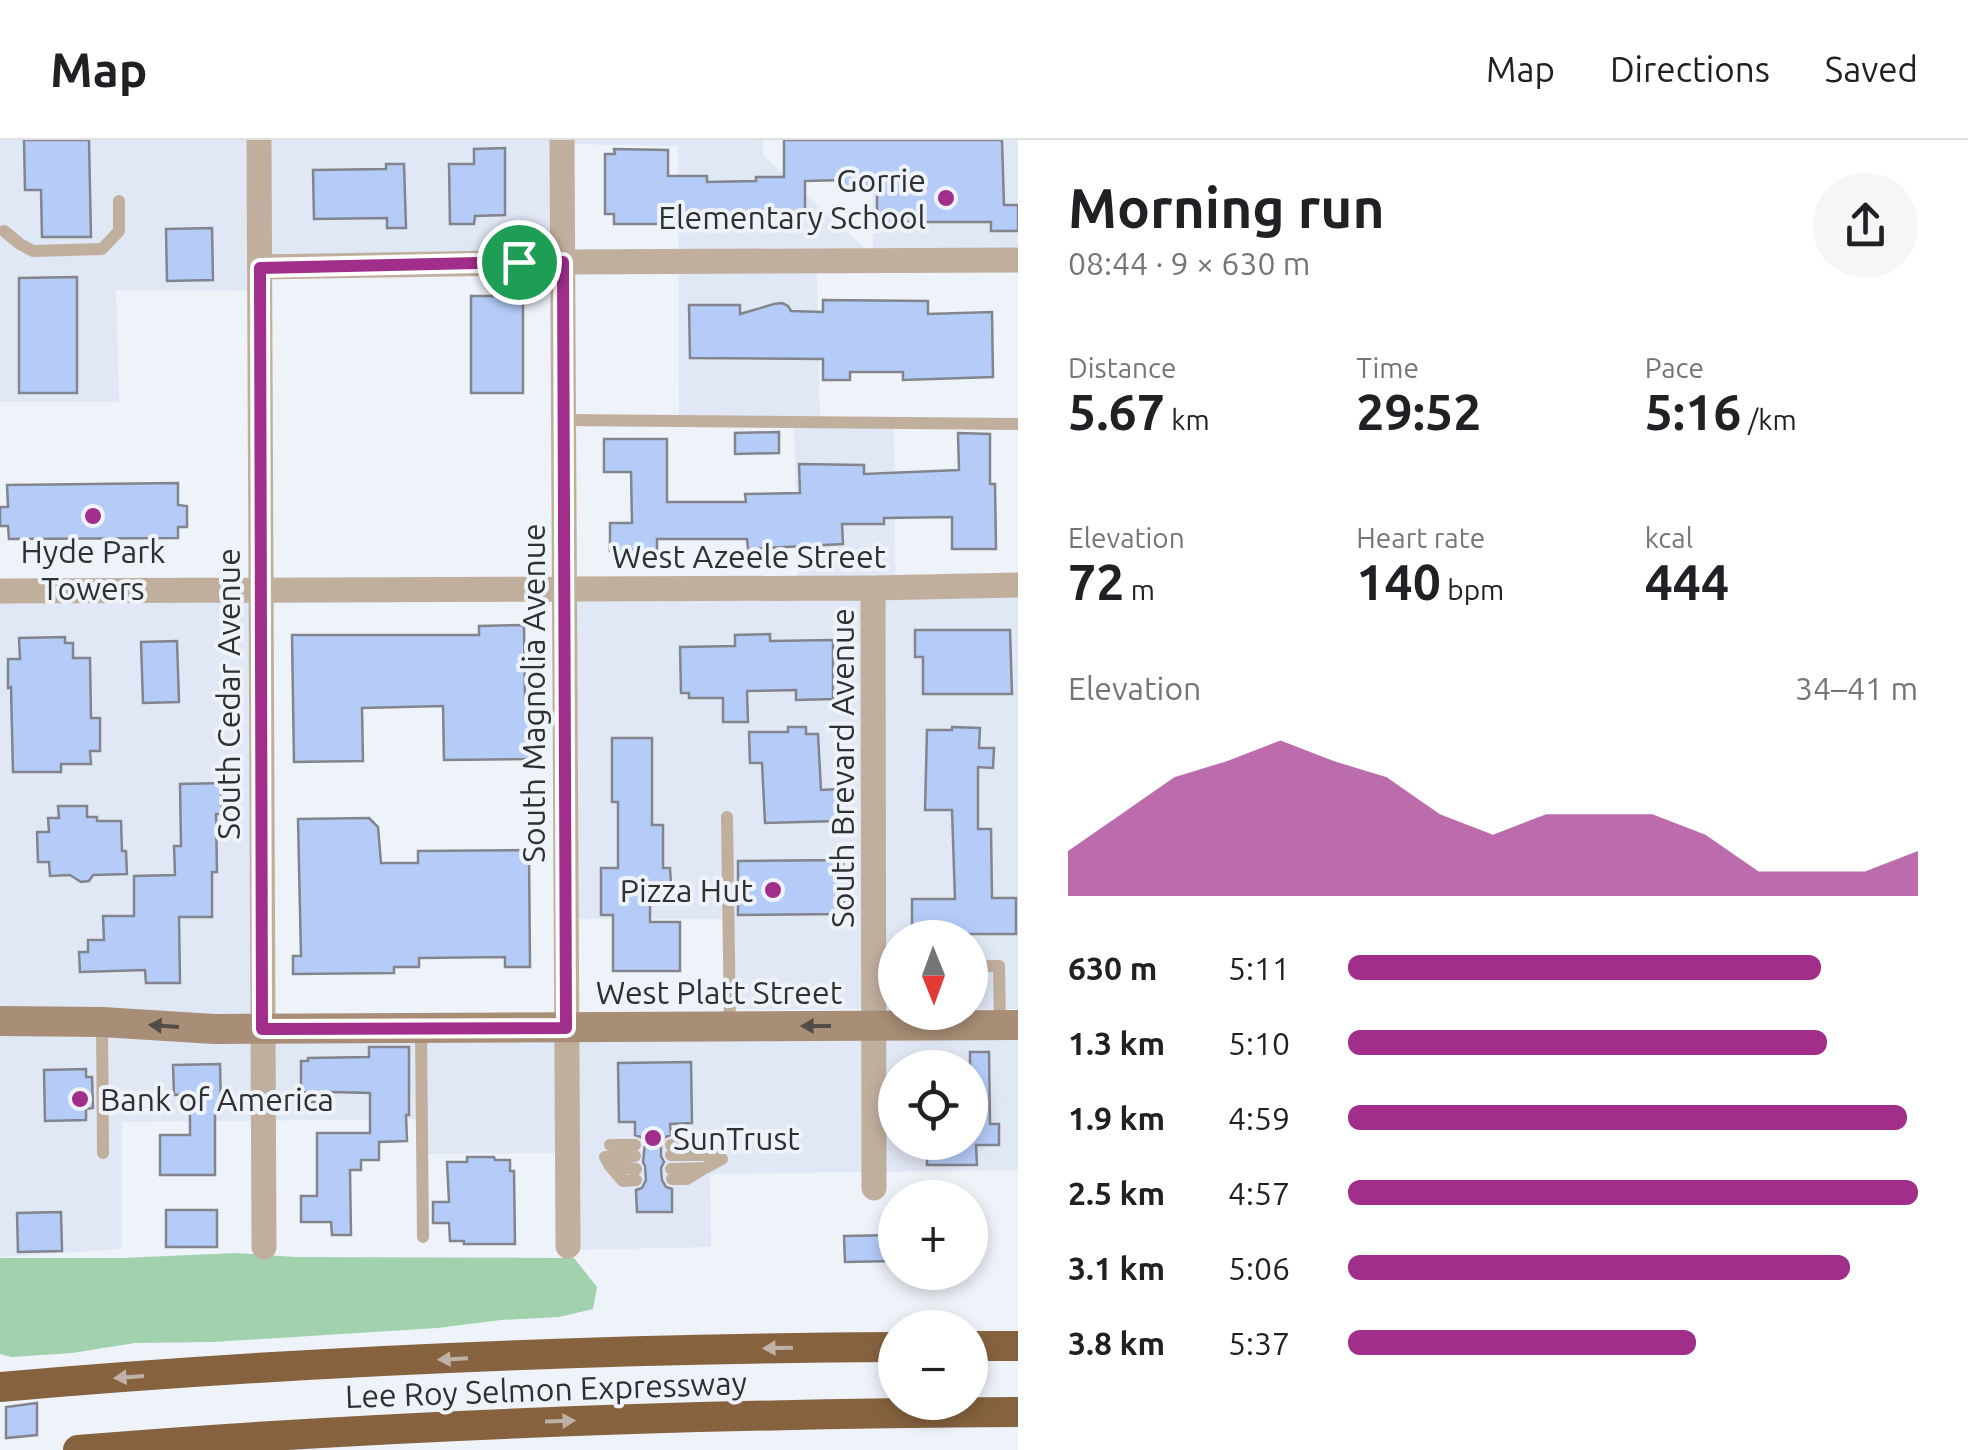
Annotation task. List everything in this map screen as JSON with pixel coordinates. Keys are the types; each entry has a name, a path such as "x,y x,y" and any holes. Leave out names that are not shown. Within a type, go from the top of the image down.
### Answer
{"highway":[{"name":"Lee Roy Selmon Expressway","path":"12,1386 534,1355 878,1346"},
{"path":"988,1346 1018,1346"},
{"name":"Lee Roy Selmon Expressway","path":"78,1450 298,1434 735,1414 1018,1412"}],"main road":[{"name":"West Platt Street","path":"0,1021 214,1029 878,1026"}],"street":[{"name":"South Cedar Avenue","path":"260,140 264,1247"},
{"name":"South Magnolia Avenue","path":"562,140 568,1246"},
{"path":"260,268 1018,260"},
{"name":"West Azeele Street","path":"0,591 1018,586"},
{"name":"South Brevard Avenue","path":"873,588 874,1188"}],"lane":[{"path":"4,230 33,251 102,249 119,231 119,201"},
{"path":"564,420 1018,424"},
{"path":"727,817 730,1026"},
{"path":"988,966 999,966 1009,1025"},
{"path":"102,1022 103,1152"},
{"path":"421,1028 423,1237"},
{"path":"717,1152 705,1168 687,1179 671,1168 717,1152"},
{"path":"608,1156 634,1170 608,1156"},
{"path":"671,1168 705,1168"}],"shaded area":[{"path":"0,140 256,140 258,291 116,290 119,402 0,402"},
{"path":"263,140 560,140 561,258 264,262"},
{"path":"564,140 763,140 763,155 873,256 872,140 1018,140 1018,257 817,265 820,426 894,427 895,585 798,587 794,420 679,419 678,146 564,144"},
{"path":"1018,589 1018,1009 988,1009 988,920 878,920 878,1009 729,1009 728,919 572,919 570,595"},
{"path":"0,592 258,594 260,1020 564,1021 565,1153 426,1154 424,1119 122,1122 122,1249 0,1257"},
{"path":"988,1016 1018,1016 1018,1170 710,1174 711,1247 569,1250 567,1020 878,1017 878,1030 988,1030"}],"green space":[{"path":"236,1253 295,1257 574,1258 597,1287 593,1309 559,1317 212,1342 135,1343 12,1357 0,1354 0,1258"}],"building":[{"path":"24,140 89,140 91,237 42,237 41,190 25,190"},
{"path":"784,140 1002,140 1004,205 1018,205 1018,231 991,231 991,222 877,225 877,190 844,190 844,180 805,181 805,213 735,212 735,217 720,217 720,227 699,227 698,217 661,216 661,224 614,224 614,214 605,214 605,154 615,154 614,149 668,150 668,176 707,176 707,182 756,181 756,177 784,177"},
{"path":"505,148 505,215 475,216 474,224 450,224 449,164 474,164 474,149"},
{"path":"386,164 404,164 406,228 387,228 387,218 314,219 313,170 386,169"},
{"path":"212,228 213,280 167,281 166,229"},
{"path":"77,277 77,393 19,393 19,278"},
{"path":"471,296 523,296 523,393 471,393"},
{"path":"823,300 928,301 928,314 992,312 993,377 903,380 903,372 850,372 850,380 823,380 823,359 690,358 689,305 740,305 740,314 782,303 791,311 823,312"},
{"path":"779,432 779,453 735,454 735,433"},
{"path":"958,433 990,434 996,549 952,549 952,517 884,518 884,524 842,524 843,544 748,549 747,539 657,539 657,550 610,551 610,523 632,523 631,472 604,472 604,439 667,439 667,502 746,502 745,494 800,493 799,464 864,465 864,474 959,470"},
{"name":"Hyde Park Towers","path":"178,483 178,505 187,506 187,527 178,527 178,538 9,539 8,526 0,526 0,507 8,507 7,485"},
{"path":"524,625 525,699 533,699 534,759 444,760 443,706 362,708 363,761 294,762 292,635 479,635 479,626"},
{"path":"915,630 1010,630 1012,694 923,694 923,657 915,657"},
{"path":"770,634 770,641 833,640 833,699 796,700 796,690 747,691 748,722 723,722 723,698 689,698 689,693 681,693 680,647 735,646 735,635"},
{"path":"65,637 65,643 73,643 73,658 90,658 91,718 100,718 100,751 90,751 91,764 61,764 61,772 13,772 8,659 20,659 19,638"},
{"path":"177,641 179,702 143,703 141,642"},
{"path":"788,727 806,727 806,734 818,734 821,790 837,789 838,821 765,823 762,763 750,763 749,732 788,732"},
{"path":"980,728 979,748 994,748 993,768 978,767 978,829 991,829 992,898 1016,898 1016,934 988,934 988,920 912,920 912,899 955,899 952,810 925,810 927,730"},
{"path":"612,738 652,738 652,825 663,825 663,868 670,868 671,885 650,885 650,922 680,922 680,971 613,971 613,915 601,915 601,868 618,868 618,802 612,802"},
{"path":"221,783 222,814 216,814 217,872 212,872 212,917 179,917 180,983 146,983 145,970 80,972 79,952 88,952 88,940 104,940 103,916 134,916 134,876 175,875 174,846 181,846 180,784"},
{"path":"58,806 87,806 87,817 121,821 127,874 93,875 89,881 81,882 70,875 50,876 49,862 38,862 37,832 49,832 48,818 59,818"},
{"path":"369,818 378,827 381,863 418,863 418,851 529,850 530,967 505,967 505,957 419,958 419,967 394,967 394,973 293,974 293,956 301,956 298,819"},
{"path":"843,860 844,914 738,915 738,861"},
{"path":"369,1047 409,1047 407,1141 379,1142 379,1160 361,1160 361,1170 350,1170 351,1235 332,1235 331,1222 301,1222 301,1196 317,1196 317,1133 370,1133 370,1093 331,1092 332,1101 310,1102 310,1093 301,1092 301,1061 369,1057"},
{"path":"988,1052 990,1124 999,1124 999,1145 988,1145"},
{"name":"SunTrust","path":"691,1062 692,1123 670,1124 671,1135 661,1145 662,1180 672,1189 672,1212 637,1212 636,1190 646,1180 645,1144 635,1135 635,1122 619,1122 618,1063"},
{"path":"220,1064 221,1108 215,1108 215,1175 160,1175 160,1135 190,1135 190,1094 174,1095 173,1065"},
{"name":"Bank of America","path":"86,1069 86,1077 92,1077 93,1108 86,1109 86,1120 45,1121 44,1070"},
{"path":"467,1157 510,1160 510,1171 514,1171 515,1244 450,1241 449,1223 433,1223 433,1202 449,1202 447,1162 467,1162"},
{"path":"927,1160 977,1160 977,1165 927,1165"},
{"path":"166,1210 217,1210 217,1247 166,1247"},
{"path":"61,1212 62,1251 18,1252 17,1213"},
{"path":"878,1235 878,1261 845,1262 844,1236"},
{"path":"37,1403 37,1435 6,1438 6,1407"}],"place":[{"name":"Gorrie Elementary School","path":"946,198"},
{"name":"Hyde Park Towers","path":"93,516"},
{"name":"Pizza Hut","path":"773,890"},
{"name":"Bank of America","path":"80,1099"},
{"name":"SunTrust","path":"653,1138"}],"route":[{"path":"519,262 563,262 566,1028 262,1029 260,268 519,262"}]}
